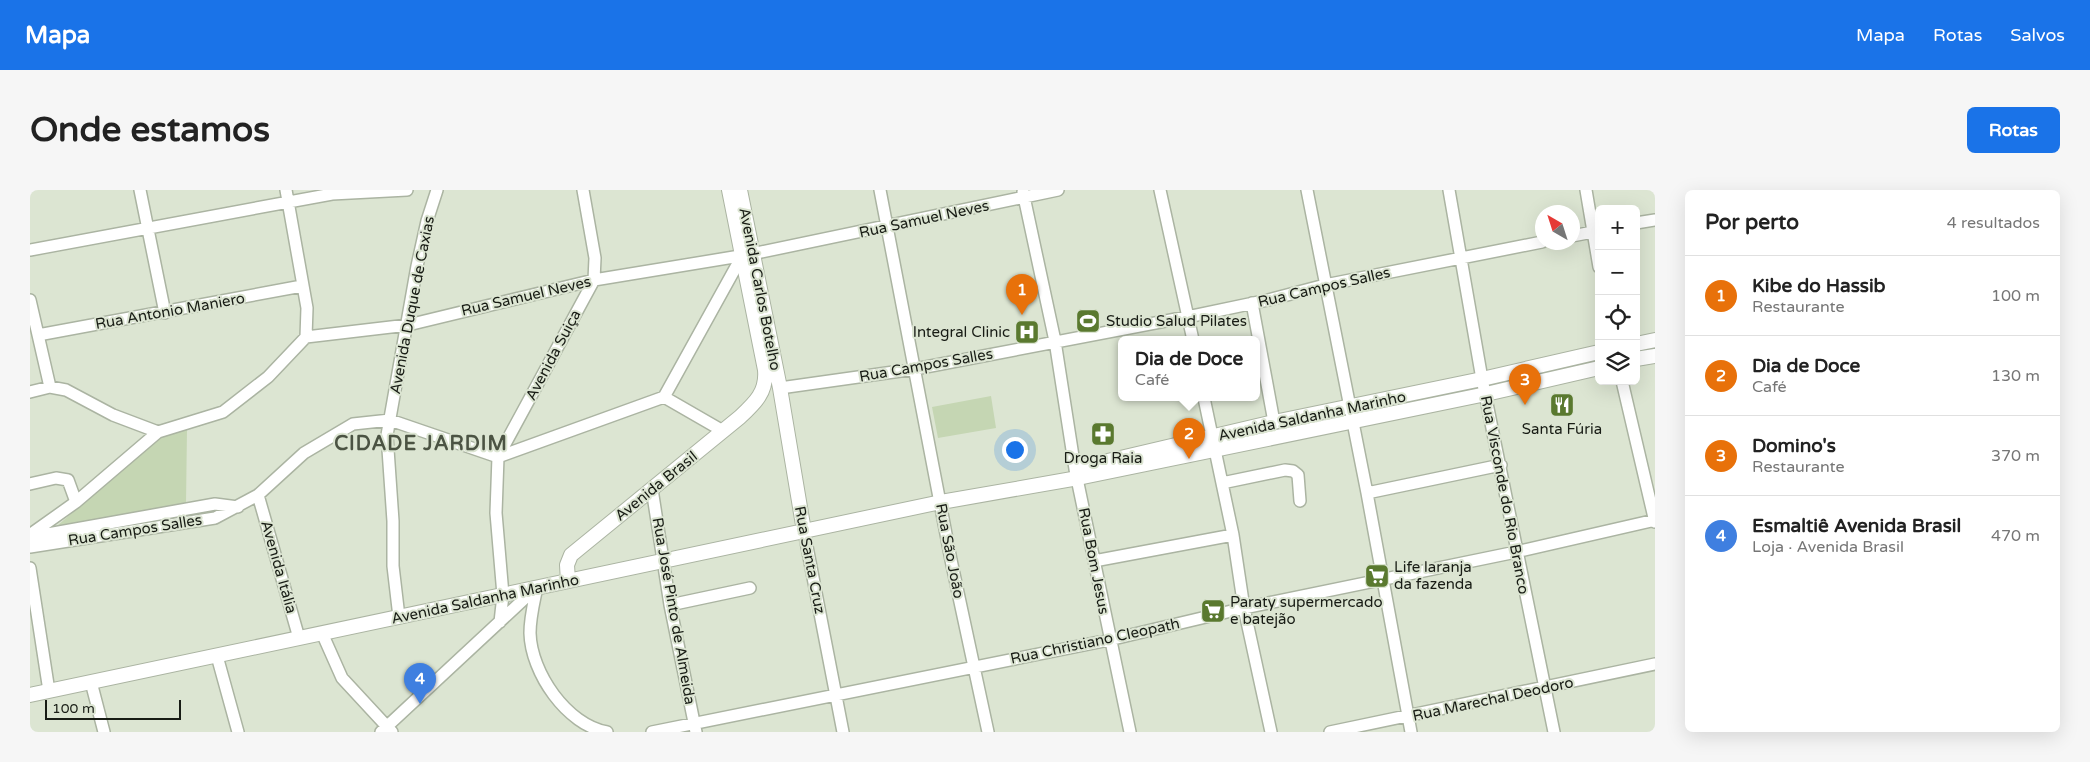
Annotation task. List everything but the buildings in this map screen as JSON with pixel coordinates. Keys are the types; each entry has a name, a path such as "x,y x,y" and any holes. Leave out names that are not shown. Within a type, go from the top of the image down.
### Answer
{"main road":[{"name":"Avenida Carlos Botelho","path":"729,190 747,255 780,395"},
{"name":"Avenida Carlos Botelho","path":"740,190 747,255 765,370"},
{"path":"1640,343 1655,340"},
{"name":"Avenida Saldanha Marinho","path":"30,695 1213,444 1350,413 1482,379 1595,353"},
{"path":"1640,359 1655,356"},
{"name":"Avenida Saldanha Marinho","path":"1213,444 1274,422 1486,394 1595,369"},
{"path":"765,370 780,395"},
{"path":"760,397 765,387 765,370"},
{"path":"760,397 780,395"},
{"name":"Rua Santa Cruz","path":"780,395 804,531"},
{"name":"Avenida Brasil","path":"568,581 567,565 571,555 723,431 760,397"}],"street":[{"path":"140,190 165,313"},
{"path":"30,536 76,502 158,432 224,412 268,376 306,337 307,308 286,190"},
{"path":"30,250 288,202 332,192 407,190"},
{"name":"Avenida Duque de Caxias","path":"399,617 393,566 393,521 387,435 427,221 437,190"},
{"name":"Avenida Suiça","path":"498,457 594,280 595,258 583,190"},
{"name":"Rua São João","path":"880,190 951,560 988,732"},
{"name":"Rua Samuel Neves","path":"306,337 408,325 594,280 747,255 887,227 1024,194 1058,190"},
{"path":"1160,190 1192,336"},
{"path":"1307,190 1367,493 1411,732"},
{"name":"Rua Visconde do Rio Branco","path":"1449,190 1459,258 1482,379 1554,732"},
{"path":"1580,234 1595,231 1586,190"},
{"name":"Rua Bom Jesus","path":"1024,194 1055,341 1077,473 1109,640 1130,732"},
{"path":"1640,222 1655,220"},
{"name":"Rua Campos Salles","path":"780,395 1188,316 1252,303 1325,284 1535,243"},
{"path":"500,622 503,595 496,513 498,457 664,397 747,255"},
{"name":"Rua Antonio Maniero","path":"38,335 165,313 302,286"},
{"path":"30,300 50,387"},
{"path":"1252,303 1258,336"},
{"path":"1260,346 1274,422"},
{"path":"1623,385 1655,520"},
{"path":"30,392 50,387 66,390 114,415 158,432"},
{"path":"664,397 723,431"},
{"path":"1205,401 1233,535 1244,608 1271,732"},
{"name":"Rua Campos Salles","path":"30,536 215,518 258,495 304,453 328,437 353,424 390,420 498,457"},
{"path":"1367,493 1501,465"},
{"path":"1222,483 1285,470 1293,471 1298,475 1300,501"},
{"path":"30,484 56,478 68,480 76,502"},
{"name":"Rua José Pinto de Almeida","path":"652,489 670,605 696,728"},
{"name":"Avenida Itália","path":"258,495 299,638"},
{"name":"Rua Christiano Cleopath","path":"652,732 696,728 836,694 1109,640 1244,608 1516,552 1655,520"},
{"name":"Rua Campos Salles","path":"30,547 107,528"},
{"name":"Rua Santa Cruz","path":"804,531 843,732"},
{"path":"1094,561 1233,535"},
{"path":"30,568 49,691"},
{"path":"322,633 342,678 386,731 537,588"},
{"path":"537,588 531,614 530,634 541,674 561,704 594,730 607,732"},
{"path":"670,605 750,588"},
{"path":"217,656 238,732"},
{"name":"Rua Marechal Deodoro","path":"1330,732 1544,689 1655,664"},
{"path":"91,682 104,732"}],"green space":[{"path":"991,396 996,428 938,438 932,407"},
{"path":"187,429 186,504 57,526 159,437"}],"place":[{"name":"Kibe do Hassib","path":"1022,315"},
{"name":"Studio Salud Pilates","path":"1088,321"},
{"name":"Integral Clinic","path":"1027,332"},
{"name":"Domino's","path":"1525,405"},
{"name":"Santa Fúria","path":"1562,405"},
{"name":"Droga Raia","path":"1103,434"},
{"name":"Dia de Doce","path":"1189,459"},
{"name":"Life laranja da fazenda","path":"1377,576"},
{"name":"Paraty supermercado e batejão","path":"1213,611"},
{"name":"Esmaltiê Avenida Brasil","path":"420,704"}],"district":[{"name":"CIDADE JARDIM","path":"421,444"}]}
